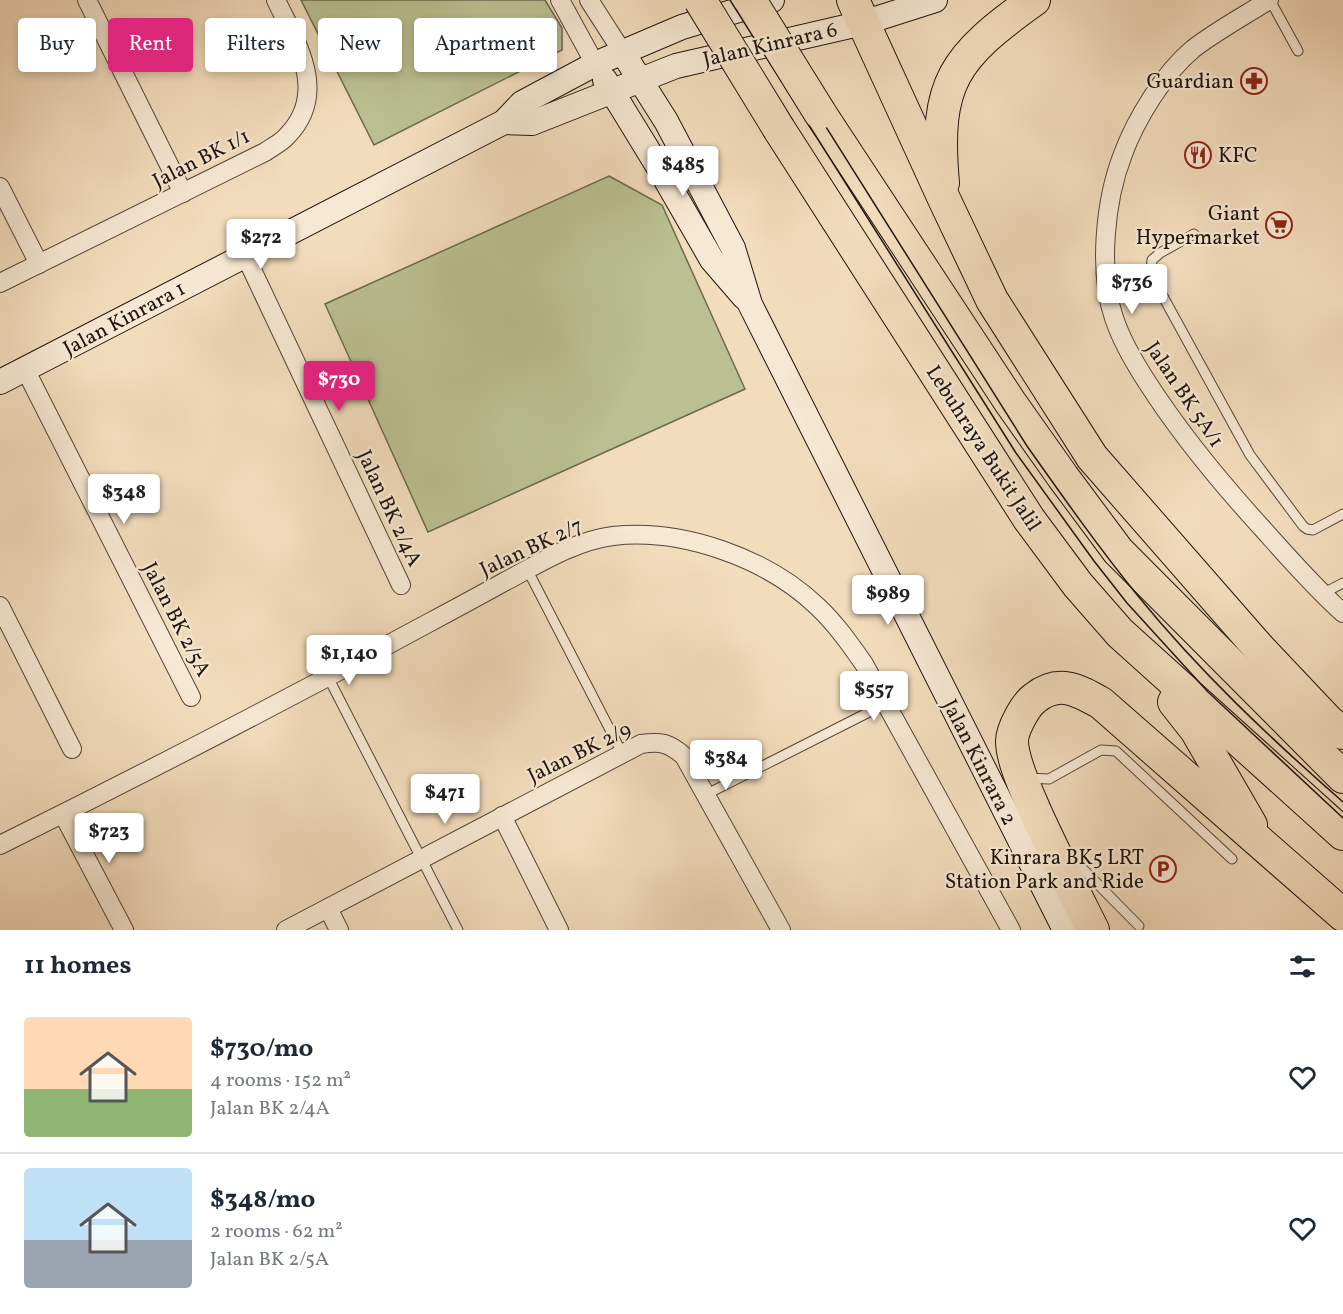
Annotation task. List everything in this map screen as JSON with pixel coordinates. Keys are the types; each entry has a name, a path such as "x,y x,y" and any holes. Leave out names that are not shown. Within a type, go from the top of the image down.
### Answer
{"highway":[{"name":"Lebuhraya Bukit Jalil","path":"700,0 779,129 1029,519 1078,585 1120,633 1343,834"},
{"path":"750,0 820,113 1010,402 1118,551 1343,777"},
{"path":"945,201 940,154 941,117 948,85 966,56 996,27 1034,0"},
{"path":"858,11 992,300 1092,457 1258,648 1336,727"},
{"path":"1159,592 1336,727"},
{"path":"1120,633 1196,730 1263,846"},
{"path":"1093,930 1043,829 1021,778 1012,741 1029,702 1040,693 1056,687 1077,690 1101,703 1343,915"}],"street":[{"path":"87,0 183,193"},
{"name":"Jalan BK 1/1","path":"0,283 265,152 286,137 301,118 307,96 308,75 302,53 276,0"},
{"path":"560,0 595,64"},
{"path":"589,0 623,53"},
{"name":"Jalan Kinrara 6","path":"595,64 682,27 772,0"},
{"name":"Jalan Kinrara 6","path":"612,92 676,66 858,11 935,0"},
{"name":"Jalan BK 5A/1","path":"1269,0 1192,50 1170,73 1146,108 1129,138 1115,174 1105,242 1106,280 1114,318 1128,351 1166,412 1210,471 1322,594 1343,613"},
{"name":"Jalan Kinrara 2","path":"623,53 684,154 733,248 750,304 1065,930"},
{"name":"Jalan Kinrara 2","path":"595,64 712,260 750,304"},
{"name":"Jalan Kinrara 1","path":"0,382 504,122 522,103 595,64"},
{"name":"Jalan Kinrara 1","path":"504,122 532,123 612,92"},
{"path":"0,186 39,264"},
{"name":"Jalan BK 2/4A","path":"245,255 401,585"},
{"name":"Jalan BK 2/5A","path":"25,369 191,697"},
{"name":"Jalan BK 2/7","path":"0,845 328,677 527,569 579,544 611,536 669,537 703,544 734,555 787,583 816,605 840,630 864,664 1011,930"},
{"path":"0,606 72,749"},
{"name":"Jalan BK 2/9","path":"286,930 622,753 641,744 657,742 673,747 684,756 781,930"},
{"path":"63,814 124,930"},
{"path":"502,816 558,930"},
{"path":"328,908 339,930"}],"lane":[{"path":"1269,0 1299,51"},
{"path":"1194,234 1152,260 1151,272 1156,285 1250,455 1303,526 1313,530 1343,514"},
{"path":"527,569 622,753"},
{"path":"1322,594 1343,583"},
{"path":"328,677 458,930"},
{"path":"707,794 885,704"},
{"path":"1021,778 1049,779 1101,750 1116,751 1232,859"},
{"path":"1043,829 1139,926"}],"green space":[{"path":"301,0 545,0 556,18 414,18 414,72 518,72 374,145 337,72 402,72 402,18 318,18 318,34"},
{"path":"557,20 562,28 562,50 557,53"},
{"path":"609,176 662,205 745,389 428,532 325,304"}],"tram line":[{"path":"730,0 1016,453 1094,561 1127,603 1208,692 1343,818"},
{"path":"746,0 1027,446 1095,541 1161,624 1210,677 1343,802"}],"place":[{"name":"Guardian","path":"1254,81"},
{"name":"KFC","path":"1198,155"},
{"name":"Giant Hypermarket","path":"1279,225"},
{"name":"Kinrara BK5 LRT Station Park and Ride","path":"1163,869"}]}
